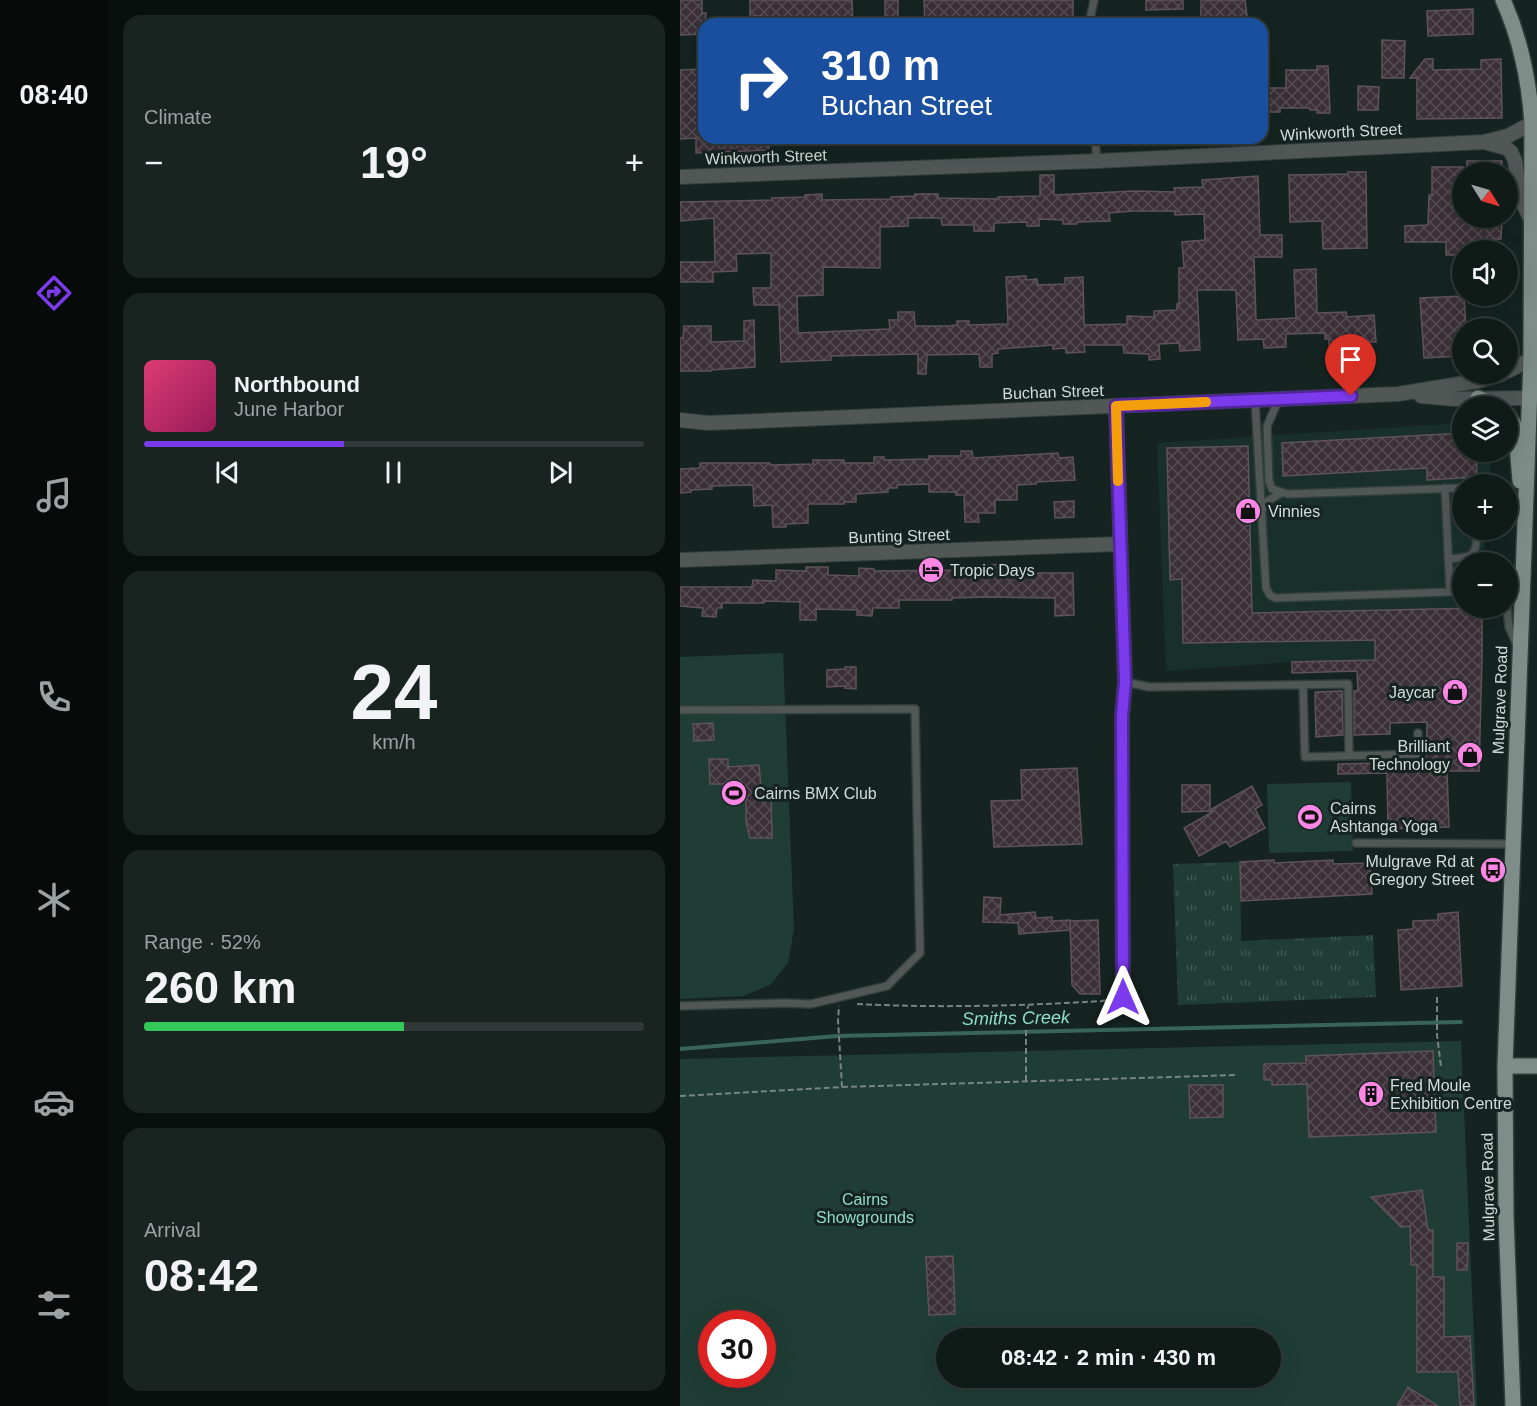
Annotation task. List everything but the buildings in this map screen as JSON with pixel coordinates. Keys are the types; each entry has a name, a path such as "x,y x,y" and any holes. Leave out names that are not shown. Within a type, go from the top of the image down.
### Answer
{"main road":[{"name":"Mulgrave Road","path":"1503,0 1521,46 1530,96 1532,123 1531,359 1534,396 1520,654 1505,1066 1506,1216 1512,1406"},
{"path":"1518,452 1526,529"},
{"path":"1505,1066 1538,1066"}],"street":[{"name":"Winkworth Street","path":"680,177 1484,142 1508,136 1532,123"},
{"path":"1484,142 1506,148 1511,152 1515,161 1520,197 1532,222"},
{"path":"1518,366 1531,359"},
{"name":"Buchan Street","path":"680,420 708,423 1398,394 1460,384"},
{"name":"Buchan Street","path":"1398,394 1452,399"},
{"name":"Buchan Street","path":"1518,397 1534,396"},
{"path":"1116,406 1125,682 1122,716 1123,997"},
{"name":"Buchan Street","path":"680,429 708,423"},
{"name":"Bunting Street","path":"680,560 1119,544"}],"lane":[{"path":"1090,18 1094,0"},
{"path":"1096,144 1097,160"},
{"path":"1279,399 1267,426 1269,482 1272,489 1281,493 1452,488"},
{"path":"1255,400 1266,588 1275,598 1450,592 1445,488"},
{"path":"1261,512 1266,502 1281,493"},
{"path":"1448,559 1468,558 1474,554 1476,540"},
{"path":"1508,618 1509,627 1520,654"},
{"path":"1125,682 1149,687 1348,684 1349,755"},
{"path":"1303,686 1305,757 1418,754 1418,733"},
{"path":"680,710 915,709 920,953 887,986 811,1004 680,1006"},
{"path":"1356,843 1512,844"}],"path":[{"path":"851,1003 920,1007 1028,1005 1102,1001 1123,997"},
{"path":"1437,997 1437,1035 1441,1067"},
{"path":"840,1003 838,1020 842,1087"},
{"path":"1026,1081 1028,1005"},
{"path":"680,1096 842,1087 1237,1075"}],"shaded area":[{"path":"1452,424 1452,462 1490,462 1490,474 1452,474 1452,540 1485,540 1485,552 1452,552 1452,618 1482,618 1482,658 1292,662 1166,671 1157,443"}],"green space":[{"name":"Cairns BMX Club","path":"783,653 794,929 788,963 770,985 743,996 680,999 680,657"},
{"name":"Cairns Ashtanga Yoga","path":"1351,782 1353,851 1269,853 1267,784"},
{"path":"1240,862 1241,941 1373,935 1376,997 1178,1005 1173,864"},
{"name":"Cairns Showgrounds","path":"1461,1041 1477,1406 680,1406 680,1059"}],"waterway":[{"name":"Smiths Creek","path":"680,1049 837,1036 1461,1022"}],"slow traffic":[{"path":"1118,481 1116,406 1206,402"}],"place":[{"name":"Vinnies","path":"1248,511"},
{"name":"Tropic Days","path":"931,570"},
{"name":"Jaycar","path":"1455,692"},
{"name":"Brilliant Technology","path":"1470,755"},
{"name":"Cairns BMX Club","path":"734,793"},
{"name":"Cairns Ashtanga Yoga","path":"1310,817"},
{"name":"Mulgrave Rd at Gregory Street","path":"1493,870"},
{"name":"Fred Moule Exhibition Centre","path":"1371,1094"}],"route":[{"path":"1123,997 1122,716 1125,682 1116,406 1351,396"}]}
